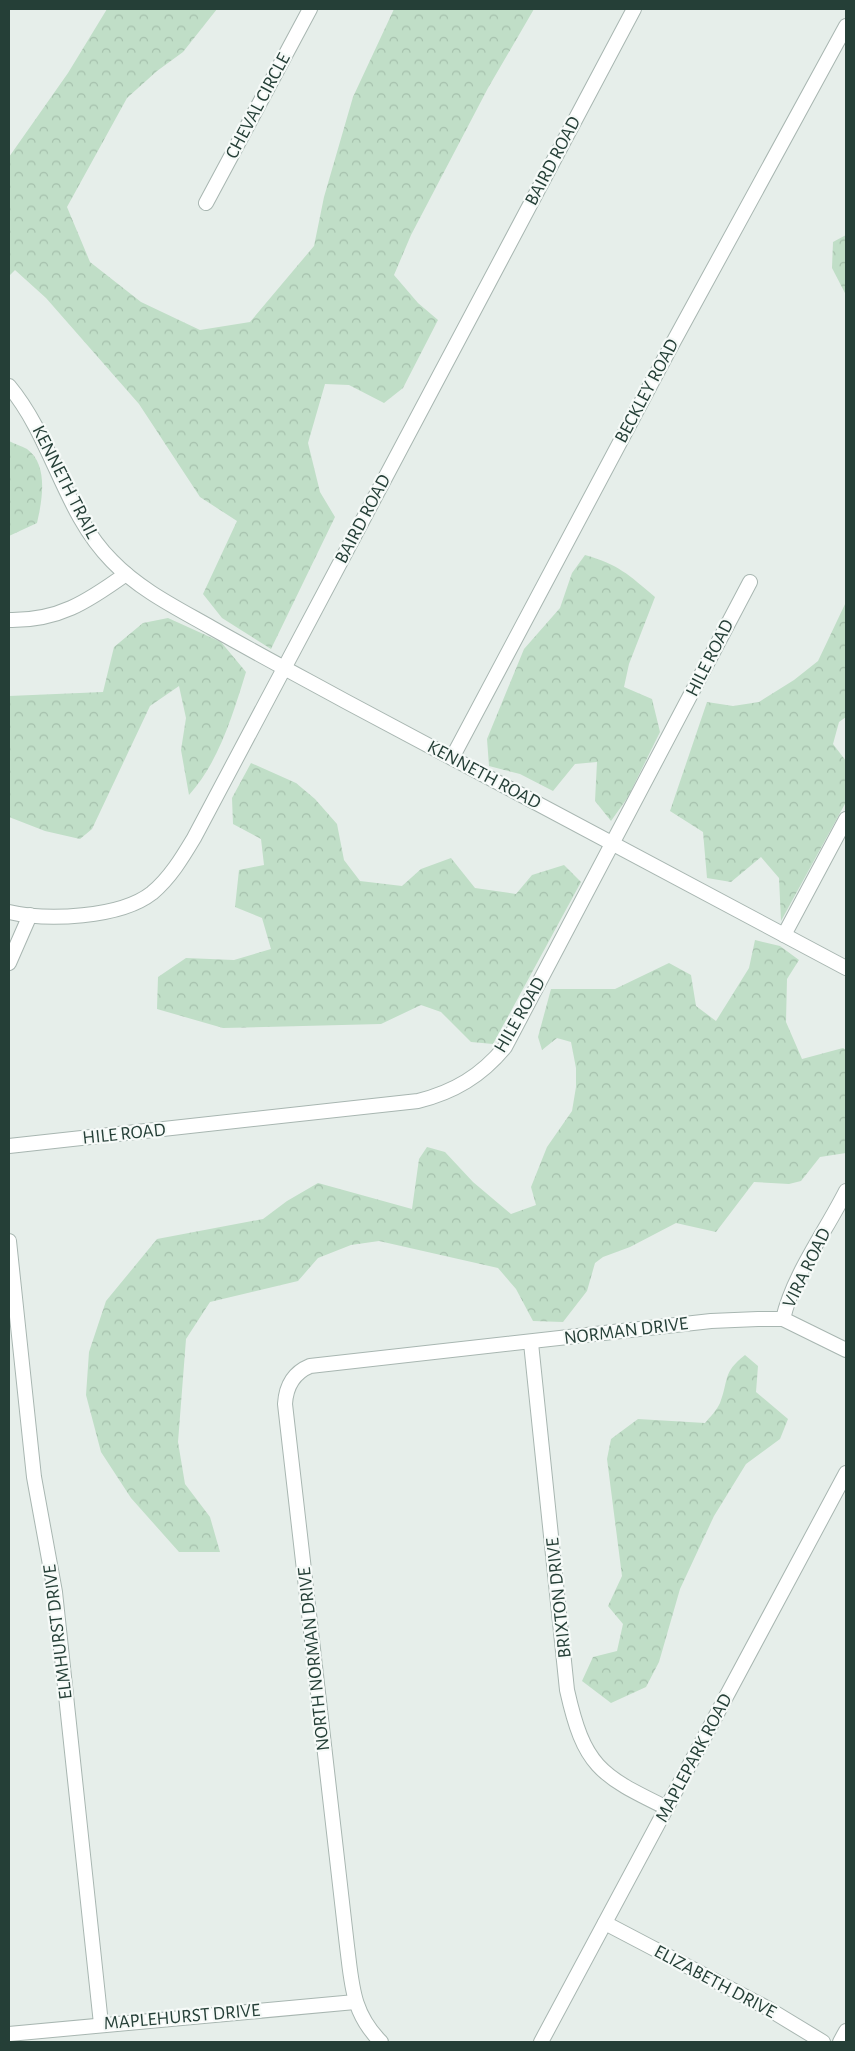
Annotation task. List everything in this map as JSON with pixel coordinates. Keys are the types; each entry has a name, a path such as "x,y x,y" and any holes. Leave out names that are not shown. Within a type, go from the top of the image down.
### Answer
{"street":[{"name":"CHEVAL CIRCLE","path":"206,203 310,9"},
{"name":"BAIRD ROAD","path":"9,912 53,917 105,911 150,894 164,882 194,838 634,9"},
{"name":"BECKLEY ROAD","path":"452,758 669,350 846,26"},
{"name":"KENNETH TRAIL","path":"9,386 28,411 40,432 87,530 100,548 126,574"},
{"name":"KENNETH ROAD","path":"126,574 162,600 284,668 846,968"},
{"path":"9,620 43,618 73,608 94,597 126,574"},
{"name":"HILE ROAD","path":"9,1146 418,1101 458,1087 485,1069 505,1048 750,582"},
{"path":"784,935 846,818"},
{"path":"9,963 30,915"},
{"name":"VIRA ROAD","path":"783,1319 786,1305 846,1191"},
{"name":"ELMHURST DRIVE","path":"9,1241 34,1477 55,1592 101,2024"},
{"name":"NORMAN DRIVE","path":"399,1356 712,1321 783,1319 846,1350"},
{"name":"BRIXTON DRIVE","path":"531,1342 567,1690 573,1719 587,1753 603,1771 628,1789 667,1808"},
{"name":"NORTH NORMAN DRIVE","path":"381,2042 363,2020 355,2002 307,1598 286,1394 298,1373 310,1366 399,1356"},
{"name":"MAPLEPARK ROAD","path":"541,2042 846,1473"},
{"name":"ELIZABETH DRIVE","path":"605,1923 767,2008 823,2042"},
{"name":"MAPLEHURST DRIVE","path":"9,2034 355,2002"},
{"path":"840,2042 846,2032"}],"green space":[{"path":"107,9 217,9 183,52 157,71 127,98 67,207 90,262 141,302 200,330 250,322 314,246 324,197 353,97 394,9 534,9 488,88 411,235 394,275 418,303 438,320 403,388 384,403 349,385 325,384 308,443 320,492 335,517 271,649 222,618 203,594 237,521 200,497 139,404 46,298 15,270 9,276 9,157 68,73"},
{"path":"846,235 846,295 832,268 833,242"},
{"path":"9,441 27,449 39,464 42,494 37,523 9,536"},
{"path":"585,555 623,571 655,597 629,664 624,687 652,699 660,732 628,797 611,821 595,801 597,762 575,764 553,791 520,774 489,766 487,739 524,649 560,608 572,573"},
{"path":"846,602 846,717 839,722 833,744 846,761 846,802 781,921 779,878 761,857 731,882 707,878 703,832 670,811 707,702 733,706 759,702 794,680 818,661"},
{"path":"168,618 221,642 246,672 224,737 200,782 189,795 181,750 186,718 179,686 150,706 92,829 80,839 45,831 9,817 9,696 103,692 114,647 143,623"},
{"path":"251,763 296,783 315,799 337,824 344,860 360,881 402,886 421,869 451,858 475,888 516,894 532,875 564,865 581,882 493,1044 471,1042 441,1012 421,1005 381,1024 223,1028 157,1009 158,977 186,958 234,960 271,949 262,918 235,907 239,870 264,865 261,839 233,824 232,798"},
{"path":"755,940 780,946 799,960 787,979 786,1022 802,1059 843,1048 846,1050 846,1153 820,1157 801,1181 789,1184 754,1182 716,1232 676,1223 630,1247 603,1257 595,1263 587,1291 563,1322 533,1321 516,1289 498,1268 379,1241 351,1245 318,1258 298,1281 210,1302 186,1339 178,1442 185,1484 210,1517 220,1552 179,1552 131,1498 101,1452 86,1395 89,1352 106,1301 157,1239 263,1219 287,1201 318,1183 412,1209 419,1159 427,1147 445,1152 473,1182 511,1214 536,1205 531,1187 547,1147 572,1111 576,1087 576,1068 571,1042 557,1038 542,1050 538,1037 551,989 615,989 669,963 691,975 696,1006 716,1021 749,968"},
{"path":"745,1355 758,1366 756,1392 788,1419 780,1439 746,1464 714,1516 680,1589 659,1662 646,1687 611,1703 582,1681 593,1657 617,1651 623,1624 608,1606 622,1576 607,1459 611,1439 638,1419 705,1423 720,1403 729,1372"}]}
